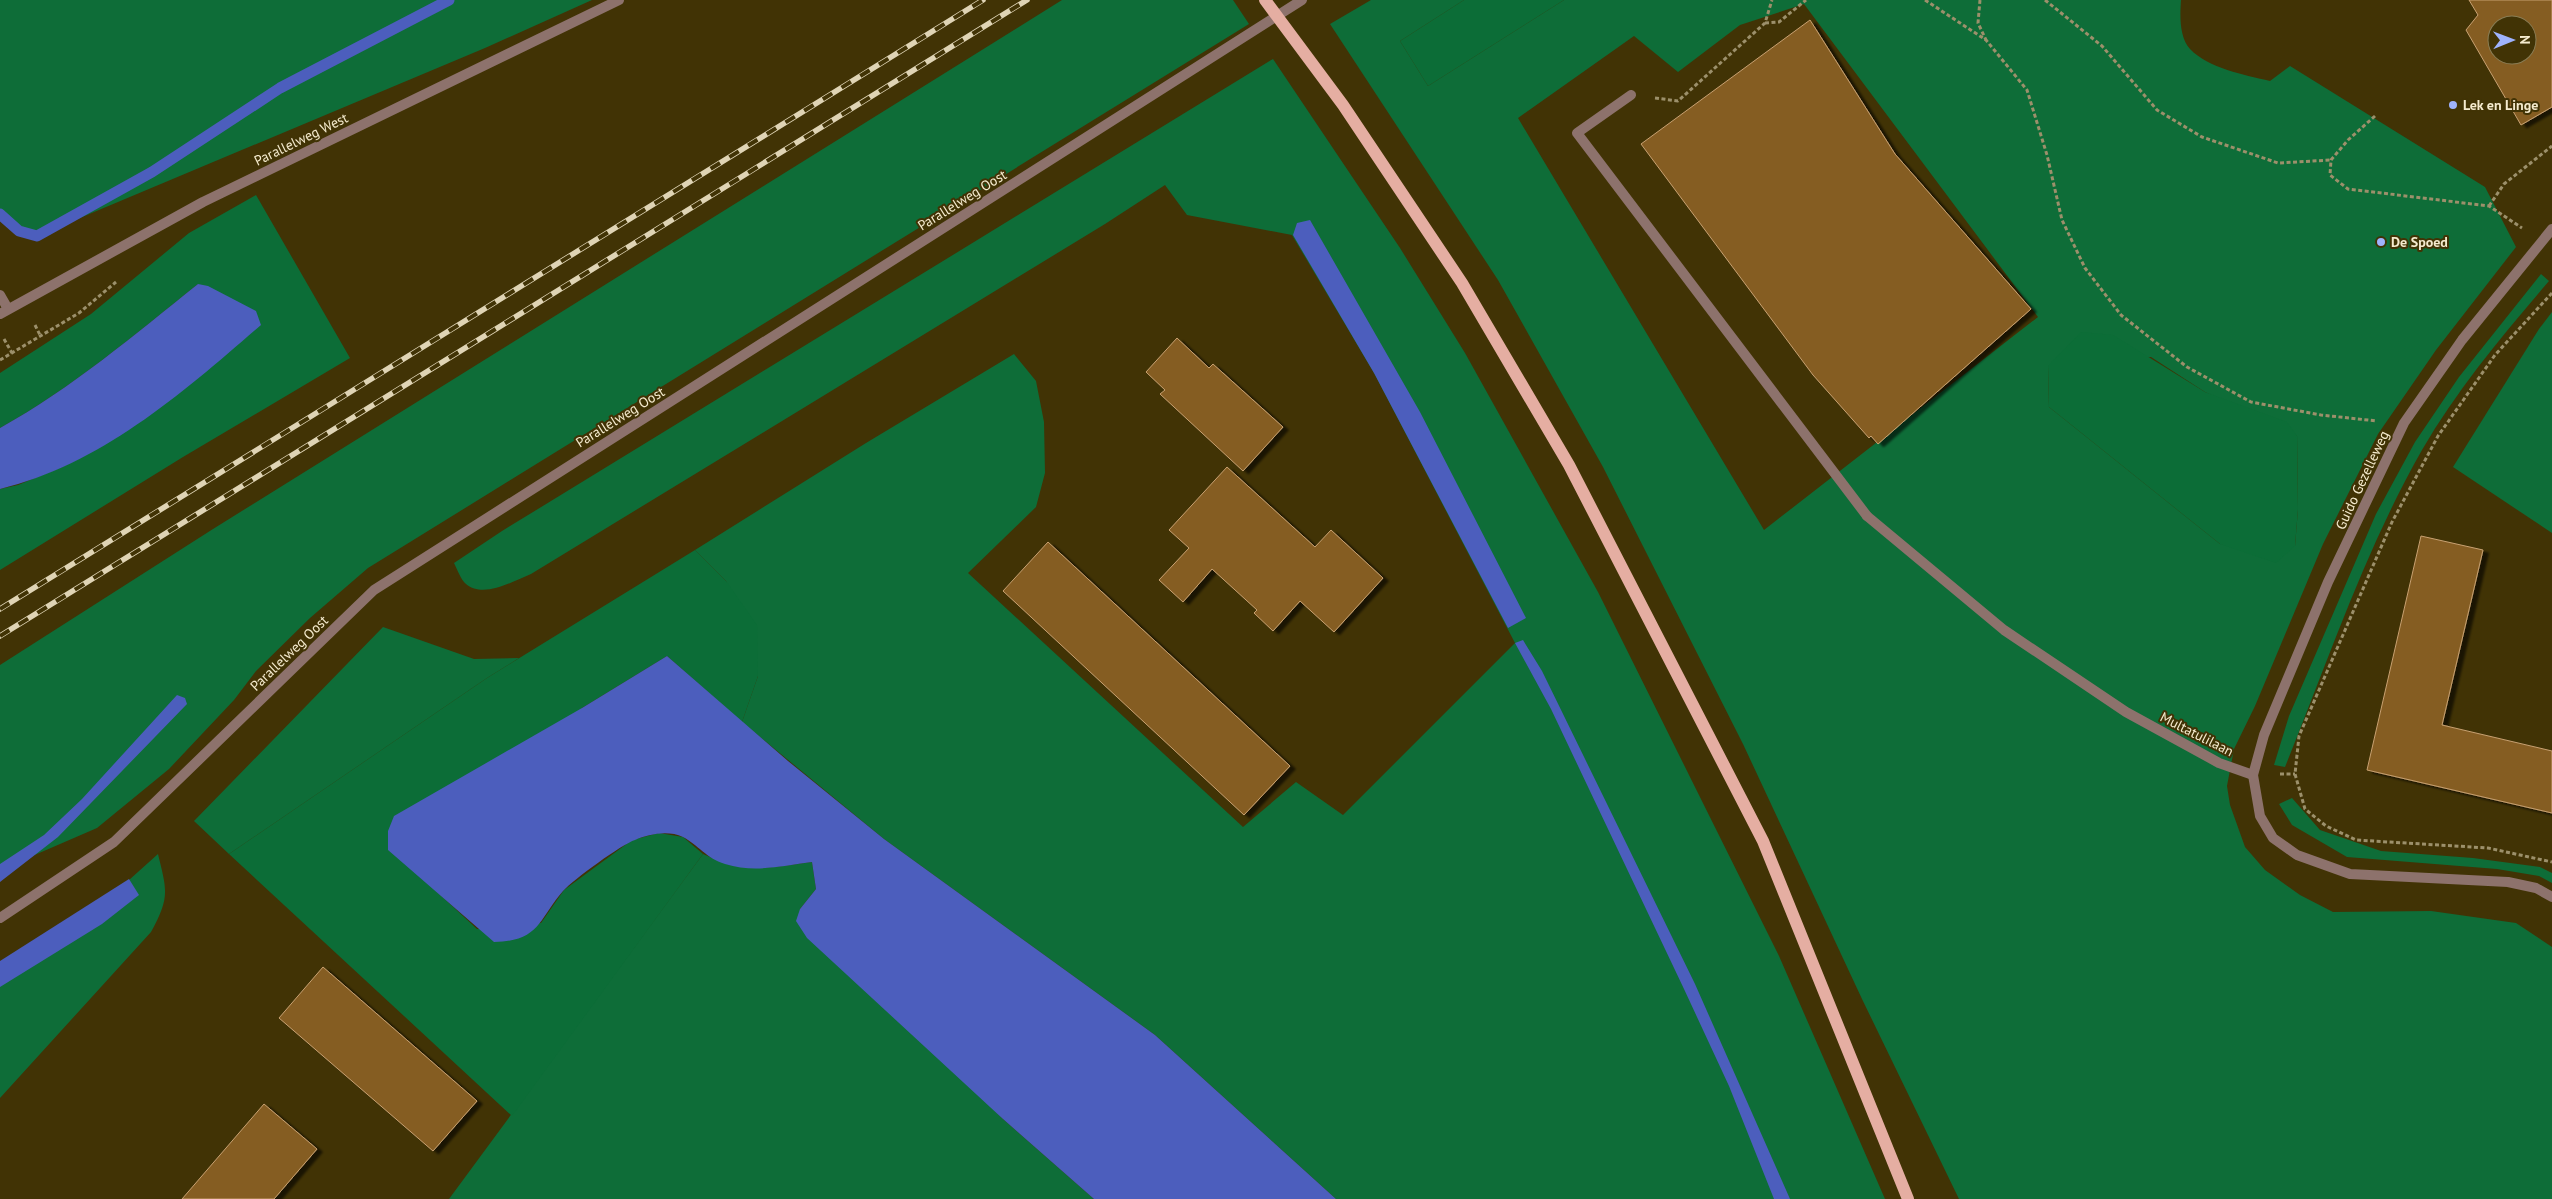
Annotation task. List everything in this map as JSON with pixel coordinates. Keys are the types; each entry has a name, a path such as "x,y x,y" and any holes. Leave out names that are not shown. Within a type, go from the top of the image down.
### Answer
{"main road":[{"path":"1264,0 1343,105 1462,283 1569,465 1763,841 1908,1199"}],"street":[{"name":"Parallelweg West","path":"4,312 203,202 619,0"},
{"name":"Parallelweg Oost","path":"0,918 114,842 374,590 1302,0"},
{"name":"Multatulilaan","path":"1631,95 1577,133 1867,516 2004,630 2126,712 2219,763 2254,775"},
{"name":"Guido Gezelleweg","path":"2254,775 2264,735 2328,582 2404,423 2462,340 2552,229"},
{"path":"0,295 4,312"},
{"path":"2254,775 2260,816 2273,838 2297,856 2350,874 2508,882 2536,888 2552,897"}],"path":[{"path":"1631,95 1678,101 1765,23 1772,0"},
{"path":"1765,23 1779,22 1806,0"},
{"path":"1925,0 1986,40"},
{"path":"1980,0 1978,23 1986,40 2027,90 2047,155 2062,220 2085,268 2121,315 2187,366 2251,402 2321,415 2404,423"},
{"path":"2045,0 2102,46 2157,110 2202,137 2278,163 2331,160"},
{"path":"2375,116 2348,140 2331,160 2330,175 2348,189 2489,206 2542,241"},
{"path":"2489,206 2504,184 2552,146"},
{"path":"2552,293 2495,355 2433,444 2392,522 2299,736 2295,774 2305,809 2326,826 2356,840 2391,844 2488,848 2552,862"},
{"path":"0,332 12,353"},
{"path":"0,360 40,335"}],"green space":[{"path":"0,0 592,0 485,48 37,236 19,231 0,212"},
{"path":"1062,0 1233,0 1249,24 368,568 310,618 256,671 234,700 169,769 97,828 0,870 0,665 213,529"},
{"path":"1371,0 1464,0 1400,41 1428,86 1564,0 2181,0 2182,32 2186,44 2198,56 2227,70 2270,81 2290,66 2485,187 2516,247 2436,350 2378,434 2323,544 2255,706 2234,749 2227,786 2230,805 2245,847 2265,870 2300,895 2333,912 2431,911 2516,923 2552,947 2552,1199 1959,1199 1862,999 1743,744 1603,467 1498,280 1330,24","holes":["1804,4 2038,317 1764,530 1518,118 1634,36 1678,72 1740,25","2151,357 2205,392 2297,436 2298,509 2295,546 2220,544 2049,407 2048,366"]},
{"path":"1464,0 1564,0 1428,86 1400,41"},
{"path":"1273,59 1400,248 1465,353 1598,592 1779,956 1885,1199 1336,1199 1155,1035 884,839 742,722 758,676 726,581 695,550 866,443 1014,354 1036,381 1044,422 1045,473 1036,507 968,573 1243,827 1296,782 1343,815 1515,643 1374,373 1292,235 1187,215 1165,185 1105,224 531,574 498,587 481,590 466,584 461,577 454,563 502,531"},
{"path":"256,195 350,358 183,457 0,570 0,489 18,485 64,466 117,437 198,284 77,378 0,428 0,373 91,314 189,233"},
{"path":"2541,274 2549,281 2498,342 2450,405 2422,450 2365,566 2285,767 2274,765 2289,716 2376,514 2415,442 2459,377"},
{"path":"2552,312 2552,533 2453,467 2539,329"},
{"path":"2081,332 2113,335 2205,392 2287,422 2297,436 2298,509 2295,546 2276,563 2220,544 2049,407 2048,366"},
{"path":"695,550 726,581 757,625 758,676 742,722 667,656 582,708 436,891 477,929 541,923 564,890 632,840 659,833 683,837 703,854 512,1116 229,854 487,678"},
{"path":"383,627 474,659 519,658 229,854 194,821"},
{"path":"2292,798 2320,830 2381,851 2473,858 2540,867 2552,873 2552,883 2539,876 2497,869 2347,857 2292,825 2279,804"},
{"path":"158,854 165,894 164,902 151,932 0,1098 0,963 119,889"},
{"path":"703,854 732,865 757,868 812,862 816,889 800,909 1003,1119 1094,1199 449,1199"}],"water":[{"path":"1310,220 1420,412 1526,618 1508,628 1374,373 1293,235 1297,223"},
{"path":"198,284 208,286 256,311 261,325 172,400 107,444 73,463 37,478 0,489 0,428 77,378"},
{"path":"1523,640 1542,671 1695,984 1790,1199 1774,1199 1729,1086 1684,989 1551,709 1515,643"},
{"path":"667,656 788,761 884,839 1155,1035 1336,1199 1094,1199 1003,1119 807,938 796,921 800,909 816,889 812,862 768,868 736,867 707,855 683,837 665,833 646,836 620,848 577,879 563,891 542,920 529,933 521,938 494,942 388,850 388,831 394,816 582,708"},
{"path":"177,695 185,698 187,704 58,837 0,882 0,864 44,835 82,799"},
{"path":"129,879 139,895 102,924 0,987 0,961"}],"building":[{"path":"2469,0 2552,0 2552,107 2521,125 2466,30 2478,15"},
{"path":"1810,20 1895,154 2031,309 1878,444 1871,436 1869,438 1813,375 1641,144"},
{"path":"1177,338 1209,368 1213,364 1283,427 1243,471 1160,394 1165,390 1146,372"},
{"path":"1227,467 1315,547 1331,530 1383,578 1334,632 1300,601 1273,631 1254,613 1257,610 1212,569 1183,602 1159,580 1189,548 1169,530"},
{"path":"2421,536 2483,550 2442,725 2552,751 2552,813 2367,770"},
{"path":"1048,542 1290,766 1244,815 1003,591"},
{"path":"323,967 477,1101 433,1151 279,1018"},
{"path":"264,1104 317,1149 274,1199 182,1199"}],"waterway":[{"path":"0,214 19,231 37,236 152,172 280,88 449,0"}],"railway":[{"path":"0,609 983,0"},
{"path":"0,636 1027,0"}],"place":[{"name":"Lek en Linge","path":"2453,105"},
{"name":"De Spoed","path":"2381,242"}]}
